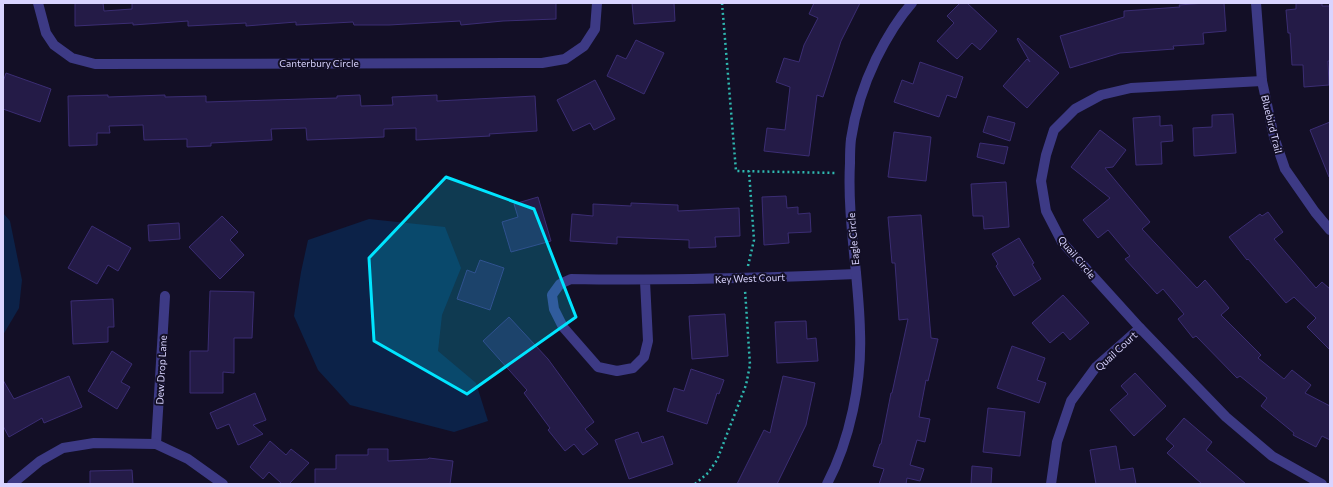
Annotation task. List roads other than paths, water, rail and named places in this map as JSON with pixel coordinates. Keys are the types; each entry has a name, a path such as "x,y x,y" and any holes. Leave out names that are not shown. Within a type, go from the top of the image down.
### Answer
{"street":[{"name":"Canterbury Circle","path":"38,3 46,33 54,45 72,58 95,64 542,63 565,59 584,46 595,29 597,3"},
{"name":"Eagle Circle","path":"827,484 844,443 851,416 860,368 860,332 850,202 849,173 851,140 858,109 868,77 885,42 912,3"},
{"name":"Bluebird Trail","path":"1256,3 1262,81 1274,137 1285,169 1315,212 1330,230"},
{"name":"Quail Circle","path":"1262,81 1131,88 1101,95 1075,109 1054,130 1046,154 1041,181 1046,211 1062,242 1140,328 1226,417 1272,456 1322,484"},
{"name":"Key West Court","path":"645,281 648,341 644,357 633,368 617,371 598,367 562,327 554,309 552,295 560,284 571,280 645,281 744,279 856,274"},
{"name":"Dew Drop Lane","path":"156,444 165,296"},
{"name":"Quail Court","path":"1050,484 1057,442 1072,401 1096,367 1140,328"},
{"path":"12,484 40,461 63,448 94,443 156,444 188,459 223,484"}],"water":[{"path":"3,213 10,221 22,280 19,308 3,335"},
{"path":"369,219 445,227 461,268 442,315 438,351 476,383 488,421 454,432 350,405 318,370 294,316 308,240"}]}
